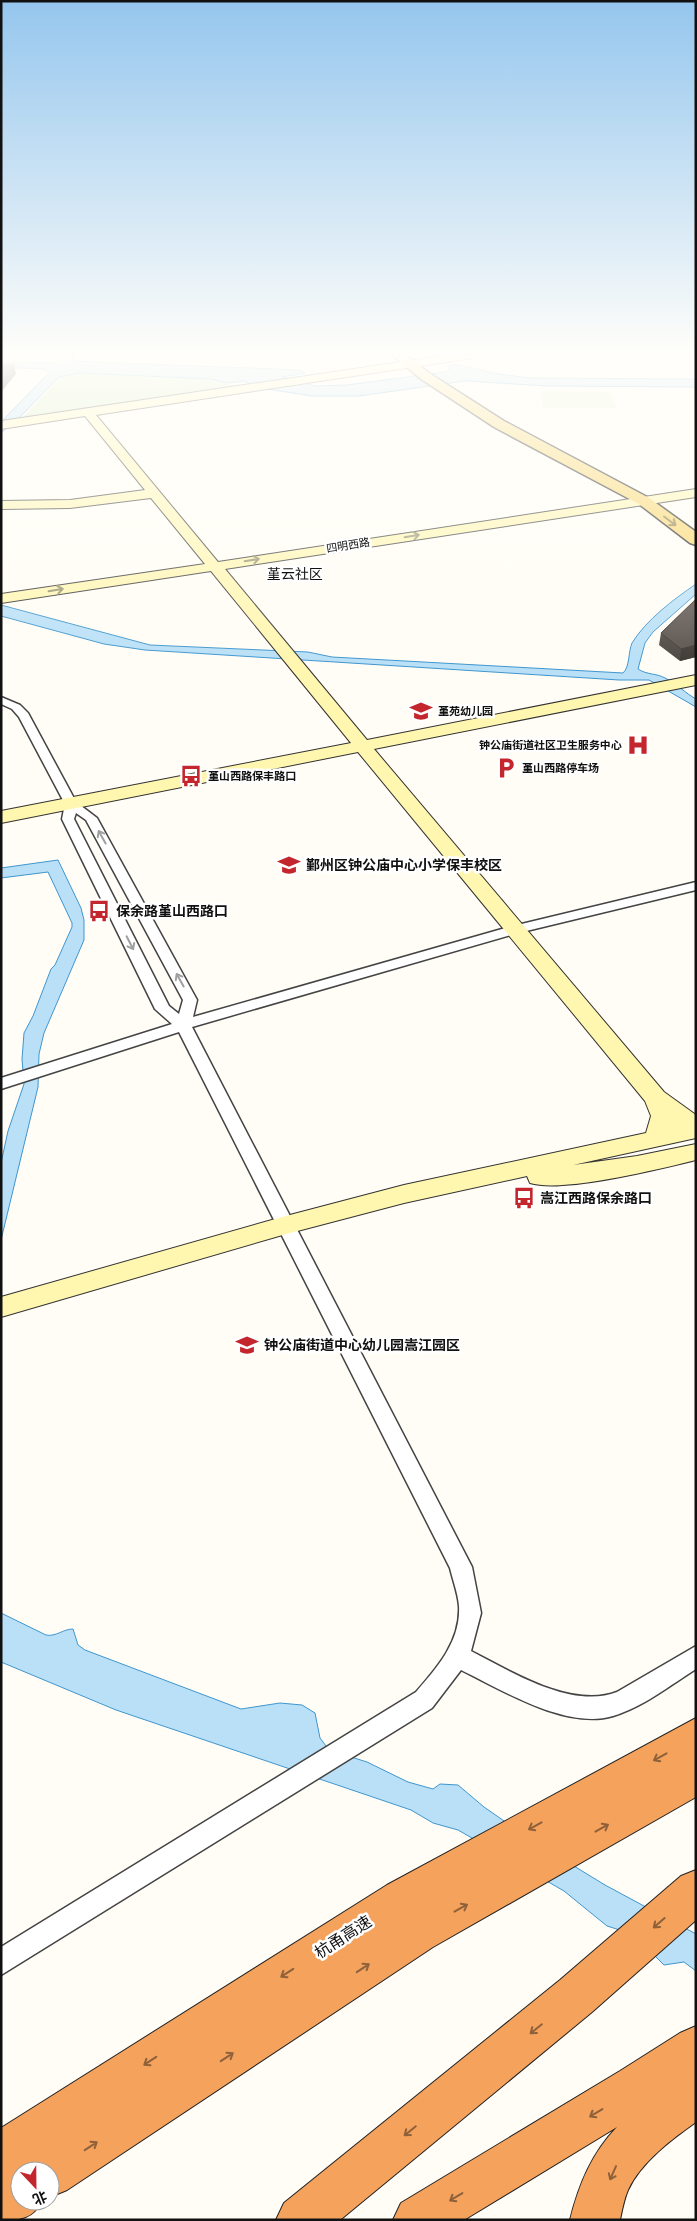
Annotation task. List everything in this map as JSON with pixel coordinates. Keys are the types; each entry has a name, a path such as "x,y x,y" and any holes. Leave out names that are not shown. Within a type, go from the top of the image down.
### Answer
{"highway":[{"name":"杭甬高速","path":"1,2156 410,1916 637,1789 696,1737"},
{"name":"杭甬高速","path":"637,1789 696,1775"},
{"path":"301,2220 576,1996 696,1891"},
{"name":"杭甬高速","path":"60,2166 410,1916"},
{"path":"418,2220 637,2088 696,2049"},
{"path":"596,2220 599,2204 617,2163 668,2111 696,2093"}],"main road":[{"path":"564,459 624,489"},
{"path":"580,459 643,491 696,540"},
{"path":"662,498 696,522"}],"street":[{"path":"127,459 212,556 363,746 514,930 656,1098 685,1120 696,1125"},
{"name":"四明西路","path":"596,494 624,489 643,491 662,498 696,493"},
{"name":"四明西路","path":"5,598 212,556 643,491"},
{"path":"1,505 70,504 156,493"},
{"name":"四明西路","path":"186,555 212,556"},
{"path":"1,817 696,680"},
{"path":"1,700 16,707 24,715 71,804 91,818 190,1000 183,1025"},
{"path":"1,1962 424,1700 448,1674 462,1647 470,1612 461,1567 183,1025 163,1009 158,1000 68,819 71,804"},
{"path":"8,1082 183,1025 514,930 696,886"},
{"path":"648,1145 663,1116 656,1098"},
{"path":"288,1230 386,1208 539,1178 696,1130"},
{"path":"6,1309 288,1230 404,1194 648,1145 696,1142"},
{"path":"539,1178 570,1176 638,1165 696,1152"},
{"path":"457,1656 553,1701 575,1707 603,1707 622,1701 696,1656"}],"water":[{"path":"696,584 696,594 653,632 645,643 638,669 662,676 673,683 696,699 696,707 649,680 619,680 145,650 104,644 1,616 1,605 150,645 308,652 332,657 623,673 627,667 632,643 638,634 661,610"},
{"path":"58,860 81,908 84,920 84,940 44,1033 39,1054 38,1087 1,1240 1,1163 8,1131 24,1084 22,1059 24,1033 33,1016 51,969 55,965 72,927 72,923 48,872 1,878 1,868"},
{"path":"1,1613 46,1635 53,1635 73,1629 78,1645 85,1650 241,1709 280,1703 302,1705 315,1713 320,1738 329,1750 367,1762 408,1782 433,1789 440,1784 458,1785 484,1807 533,1841 605,1885 696,1934 696,1971 684,1962 664,1965 651,1952 623,1931 607,1926 564,1891 458,1830 433,1823 411,1810 116,1710 1,1662"}],"building":[{"path":"696,599 696,645 681,649 661,633"}],"place":[{"name":"堇苑幼儿园","path":"421,711"},
{"name":"钟公庙街道社区卫生服务中心","path":"638,745"},
{"name":"堇山西路停车场","path":"506,768"},
{"name":"堇山西路保丰路口","path":"191,776"},
{"name":"鄞州区钟公庙中心小学保丰校区","path":"289,865"},
{"name":"保余路堇山西路口","path":"99,911"},
{"name":"嵩江西路保余路口","path":"524,1198"},
{"name":"钟公庙街道中心幼儿园嵩江园区","path":"247,1345"}],"district":[{"name":"堇云社区","path":"295,574"}]}
